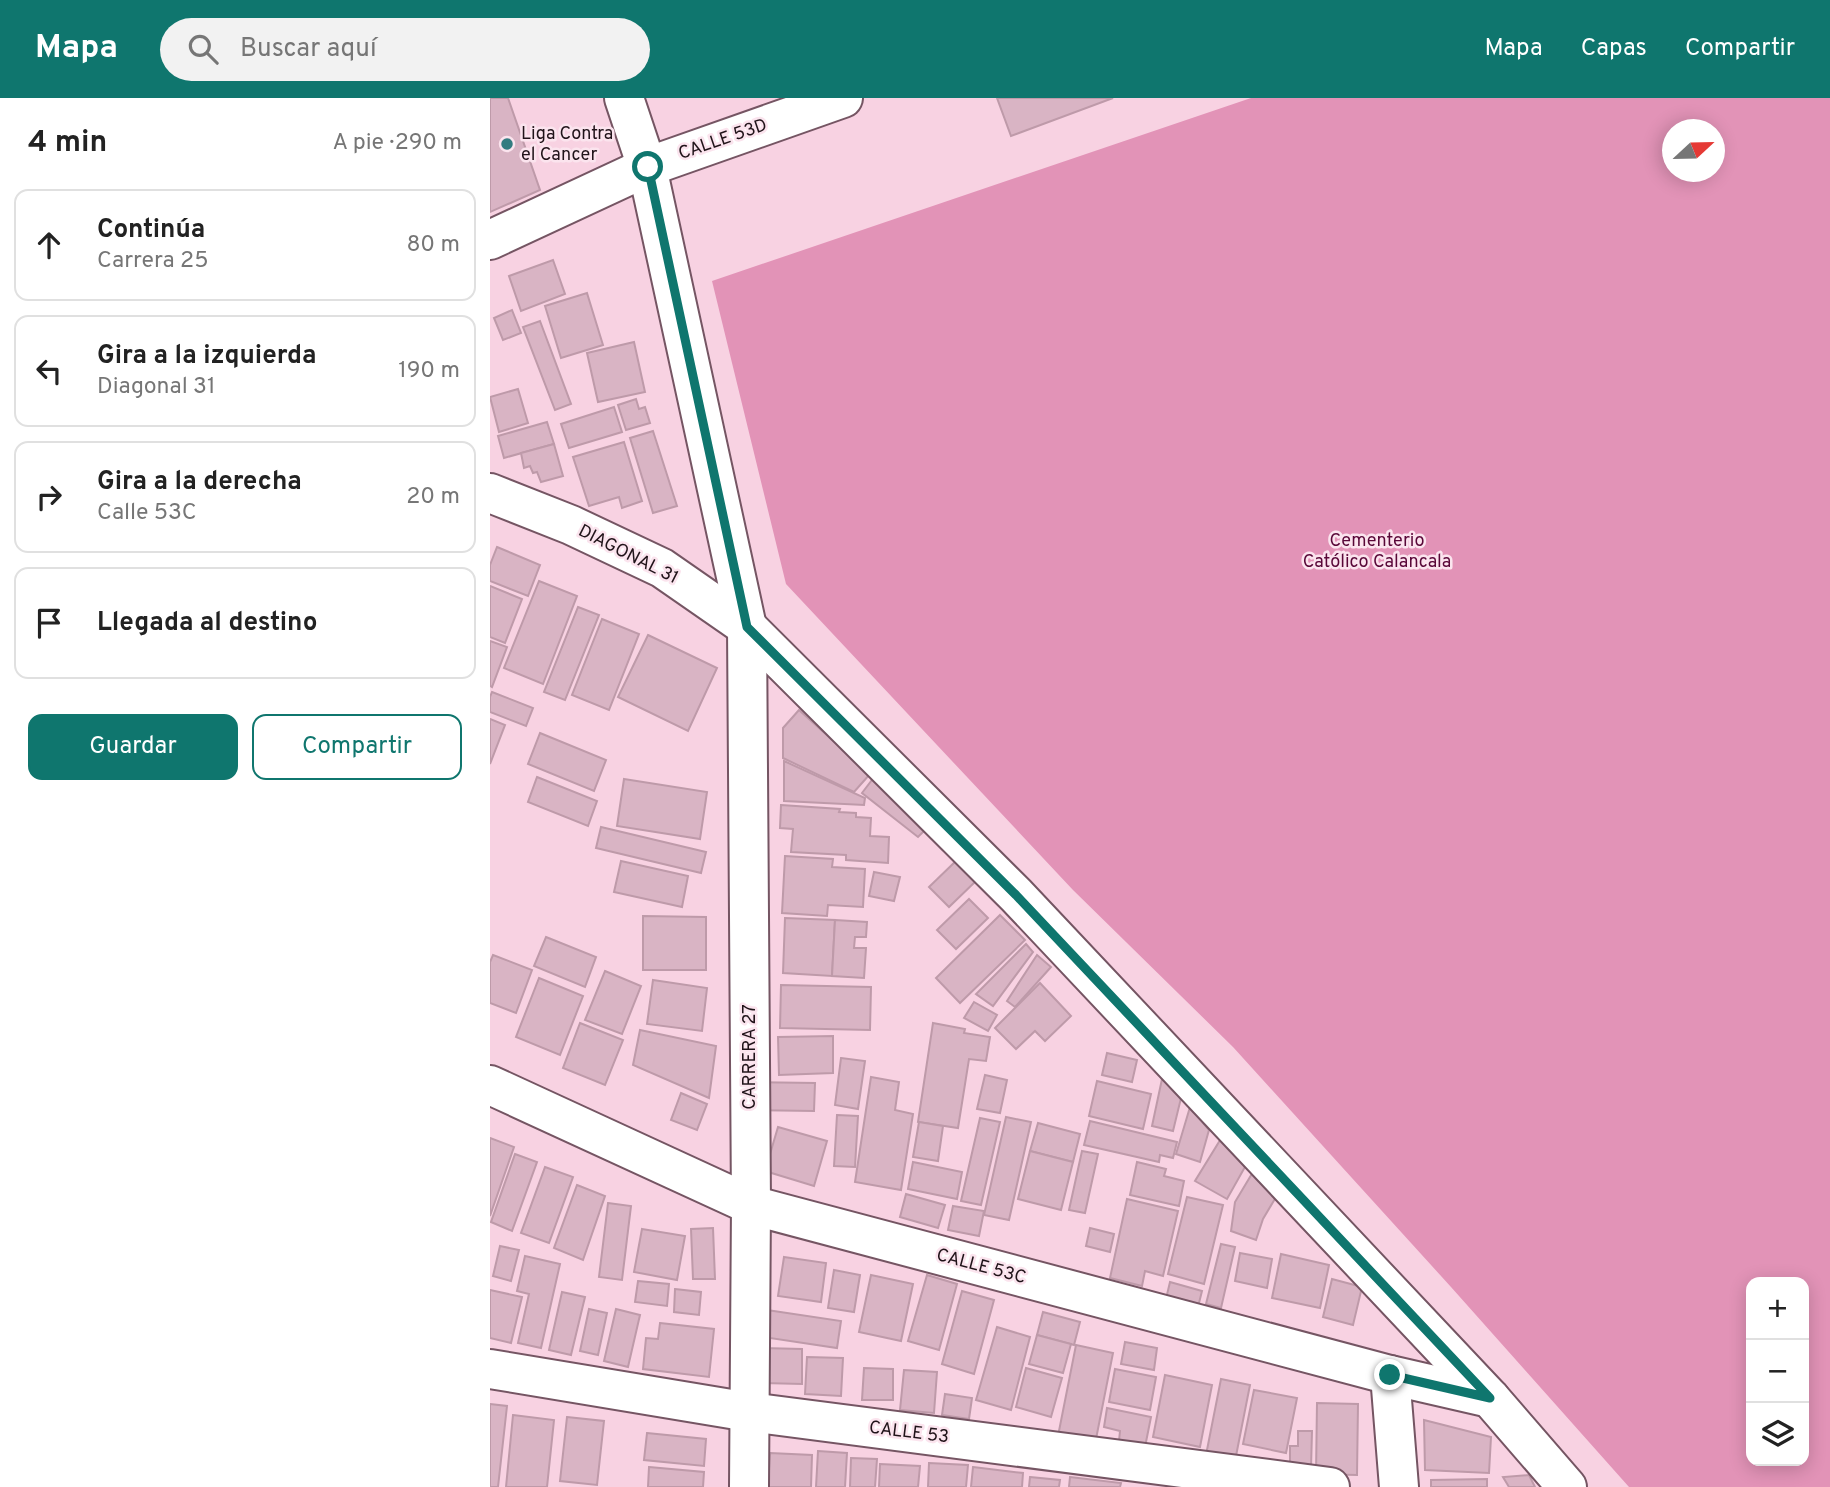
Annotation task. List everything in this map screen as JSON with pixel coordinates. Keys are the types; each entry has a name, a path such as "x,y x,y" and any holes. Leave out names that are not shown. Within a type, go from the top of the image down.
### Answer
{"street":[{"name":"CARRERA 27","path":"624,98 648,167 747,627 751,1205 749,1487"},
{"name":"CALLE 53D","path":"490,240 648,167 843,98"},
{"name":"DIAGONAL 31","path":"490,493 571,525 662,568 747,627 1016,895 1490,1398 1567,1487"},
{"name":"CALLE 53C","path":"490,1085 751,1205 1390,1375 1490,1398"},
{"name":"CALLE 53","path":"490,1369 749,1412 1330,1487"},
{"path":"1390,1375 1399,1487"}],"green space":[{"name":"Cementerio Católico Calancala","path":"1251,98 1830,98 1830,1487 1629,1487 1233,1047 1073,890 786,584 712,281"}],"building":[{"name":"Liga Contra el Cancer","path":"490,98 508,98 540,190 490,212"},
{"path":"997,98 1113,98 1011,136"},
{"path":"553,260 565,294 521,311 509,276"},
{"path":"587,293 603,345 561,358 545,306"},
{"path":"512,310 521,333 503,340 494,318"},
{"path":"540,321 571,404 555,410 523,327"},
{"path":"634,342 645,392 598,402 587,353"},
{"path":"518,389 528,423 499,432 490,397"},
{"path":"636,399 639,409 645,407 650,423 626,430 618,405"},
{"path":"614,407 622,432 569,448 561,424"},
{"path":"547,422 554,444 504,458 498,436"},
{"path":"653,431 677,506 653,513 630,438"},
{"path":"624,442 642,501 622,508 619,497 589,506 573,457"},
{"path":"554,444 563,476 541,482 537,472 533,473 530,466 524,468 521,453"},
{"path":"497,547 540,565 528,596 490,581 490,565"},
{"path":"539,581 577,596 543,684 504,668"},
{"path":"490,586 522,599 505,643 490,637"},
{"path":"578,607 599,615 565,700 544,692"},
{"path":"602,619 639,634 609,710 572,695"},
{"path":"648,635 717,668 688,731 618,697"},
{"path":"490,641 507,647 492,687 490,686"},
{"path":"492,692 533,708 526,726 490,712"},
{"path":"799,710 870,774 854,792 783,758 783,728"},
{"path":"490,719 505,725 490,764"},
{"path":"540,733 606,760 594,791 528,764"},
{"path":"784,761 865,798 864,805 784,801"},
{"path":"875,776 929,826 918,837 862,793"},
{"path":"537,777 597,801 588,826 528,802"},
{"path":"624,779 707,792 700,839 617,826"},
{"path":"781,805 840,809 839,812 856,813 856,817 871,818 870,836 889,837 888,863 846,860 846,855 791,852 793,829 780,828"},
{"path":"601,827 706,852 701,873 596,848"},
{"path":"785,856 833,859 832,867 865,869 863,907 828,905 827,916 782,913"},
{"path":"958,859 978,879 949,907 929,887"},
{"path":"621,861 688,876 682,907 614,892"},
{"path":"874,872 900,877 894,901 869,896"},
{"path":"969,899 988,918 956,949 937,930"},
{"path":"1000,915 1025,940 960,1003 936,978"},
{"path":"643,916 706,917 706,970 643,970"},
{"path":"785,918 835,920 832,976 783,973"},
{"path":"835,920 867,922 866,937 855,937 854,948 866,948 864,978 832,976"},
{"path":"546,937 596,957 585,987 534,966"},
{"path":"1026,944 1033,952 993,1006 976,994"},
{"path":"493,955 532,970 516,1013 490,1003 490,962"},
{"path":"1037,955 1051,967 1015,1007 1007,1001"},
{"path":"605,971 641,986 622,1034 585,1020"},
{"path":"539,978 583,996 560,1055 516,1037"},
{"path":"653,980 707,988 702,1031 647,1024"},
{"path":"1040,983 1071,1016 1045,1041 1035,1031 1016,1049 995,1028"},
{"path":"781,985 871,987 870,1030 780,1028"},
{"path":"974,1002 997,1015 988,1031 964,1018"},
{"path":"580,1023 623,1040 605,1085 563,1068"},
{"path":"933,1023 965,1029 964,1033 990,1037 986,1061 969,1059 958,1128 918,1122"},
{"path":"640,1030 716,1046 709,1098 633,1065"},
{"path":"833,1036 833,1073 779,1075 778,1037"},
{"path":"1107,1053 1137,1060 1132,1082 1102,1075"},
{"path":"841,1058 865,1061 858,1109 835,1105"},
{"path":"985,1075 1007,1080 1000,1113 977,1109"},
{"path":"871,1077 899,1082 895,1110 913,1114 901,1190 855,1182"},
{"path":"1162,1079 1182,1094 1173,1131 1152,1126"},
{"path":"1097,1081 1151,1094 1143,1129 1089,1116"},
{"path":"754,1082 815,1083 814,1111 753,1110"},
{"path":"681,1093 707,1104 697,1130 671,1120"},
{"path":"1190,1107 1209,1130 1200,1162 1176,1154"},
{"path":"837,1115 858,1116 855,1167 834,1166"},
{"path":"1006,1117 1031,1122 1009,1220 984,1215"},
{"path":"980,1118 1000,1122 981,1205 961,1201"},
{"path":"1090,1121 1177,1142 1173,1158 1160,1155 1159,1162 1084,1145"},
{"path":"919,1122 943,1126 938,1161 913,1157"},
{"path":"1038,1123 1080,1134 1073,1162 1030,1151"},
{"path":"778,1127 827,1141 814,1186 765,1171"},
{"path":"1222,1137 1250,1158 1227,1199 1195,1181"},
{"path":"490,1138 514,1147 490,1216"},
{"path":"1030,1151 1073,1162 1061,1210 1018,1199"},
{"path":"1082,1151 1098,1154 1085,1213 1069,1210"},
{"path":"515,1154 537,1162 512,1231 491,1222"},
{"path":"913,1162 962,1172 957,1199 908,1189"},
{"path":"1137,1162 1166,1169 1164,1176 1184,1181 1179,1206 1130,1195"},
{"path":"545,1167 573,1177 549,1243 521,1233"},
{"path":"1256,1167 1279,1192 1263,1219 1256,1240 1231,1231 1235,1202"},
{"path":"577,1185 605,1196 583,1260 554,1248"},
{"path":"906,1194 945,1205 938,1228 900,1217"},
{"path":"1187,1197 1223,1205 1204,1284 1168,1274"},
{"path":"1127,1199 1178,1211 1163,1276 1145,1271 1142,1286 1110,1278"},
{"path":"608,1203 631,1206 622,1280 599,1277"},
{"path":"953,1206 984,1211 979,1236 948,1230"},
{"path":"713,1228 715,1279 693,1279 691,1229"},
{"path":"1090,1228 1114,1234 1110,1252 1086,1246"},
{"path":"642,1229 685,1236 677,1280 634,1272"},
{"path":"1221,1244 1235,1247 1221,1308 1206,1304"},
{"path":"500,1246 519,1250 511,1281 493,1276"},
{"path":"1240,1253 1272,1259 1267,1288 1235,1281"},
{"path":"1281,1254 1329,1265 1320,1308 1272,1298"},
{"path":"525,1256 560,1264 541,1348 518,1343 529,1294 517,1291"},
{"path":"784,1257 826,1263 821,1302 778,1296"},
{"path":"834,1270 860,1275 854,1312 828,1308"},
{"path":"871,1275 913,1284 901,1341 859,1332"},
{"path":"927,1275 957,1284 939,1350 908,1341"},
{"path":"1332,1279 1362,1287 1353,1325 1323,1317"},
{"path":"638,1281 669,1284 667,1306 635,1302"},
{"path":"1170,1282 1202,1291 1197,1311 1165,1303"},
{"path":"675,1289 701,1292 699,1315 674,1312"},
{"path":"490,1290 522,1297 511,1343 490,1338"},
{"path":"962,1291 994,1300 974,1374 942,1364"},
{"path":"562,1292 585,1297 571,1355 549,1350"},
{"path":"589,1309 607,1313 598,1355 580,1351"},
{"path":"616,1309 640,1315 628,1367 604,1361"},
{"path":"767,1310 841,1321 837,1348 763,1337"},
{"path":"1043,1312 1080,1322 1074,1345 1037,1335"},
{"path":"660,1323 714,1329 709,1377 643,1369 646,1338 658,1339"},
{"path":"997,1327 1030,1337 1011,1410 976,1400"},
{"path":"1037,1335 1071,1344 1063,1373 1029,1364"},
{"path":"1125,1342 1157,1348 1154,1370 1121,1364"},
{"path":"1076,1345 1113,1353 1095,1444 1058,1436"},
{"path":"758,1348 802,1349 802,1384 758,1383"},
{"path":"807,1357 843,1358 841,1396 805,1394"},
{"path":"864,1368 893,1369 893,1400 862,1400"},
{"path":"1026,1368 1062,1378 1051,1417 1016,1407"},
{"path":"1115,1369 1156,1377 1150,1410 1109,1402"},
{"path":"904,1370 937,1372 934,1413 900,1410"},
{"path":"1165,1375 1212,1385 1200,1447 1153,1437"},
{"path":"1221,1379 1250,1385 1235,1461 1206,1455"},
{"path":"1254,1390 1297,1398 1286,1453 1243,1444"},
{"path":"945,1394 972,1398 969,1419 942,1415"},
{"path":"1317,1403 1358,1404 1357,1475 1316,1474"},
{"path":"490,1404 507,1406 498,1487 490,1487"},
{"path":"1107,1408 1151,1417 1145,1447 1119,1441 1120,1431 1104,1427"},
{"path":"513,1415 554,1420 547,1487 506,1487"},
{"path":"567,1417 604,1421 597,1485 560,1481"},
{"path":"1424,1420 1491,1437 1489,1473 1425,1470"},
{"path":"1298,1431 1312,1431 1311,1469 1290,1469 1290,1446 1298,1446"},
{"path":"647,1433 706,1439 704,1466 644,1460"},
{"path":"818,1451 847,1453 845,1487 816,1487"},
{"path":"770,1453 812,1455 811,1487 768,1487"},
{"path":"851,1458 877,1459 875,1487 850,1487"},
{"path":"929,1463 968,1465 966,1487 928,1487"},
{"path":"880,1464 920,1466 918,1487 879,1487"},
{"path":"649,1467 704,1472 703,1487 648,1487"},
{"path":"973,1467 1023,1473 1022,1487 971,1487"},
{"path":"1529,1475 1535,1487 1509,1487 1503,1477"},
{"path":"1030,1477 1060,1480 1059,1487 1029,1487"},
{"path":"1070,1477 1121,1483 1120,1487 1069,1487"},
{"path":"1487,1479 1487,1487 1431,1487 1431,1480"}],"place":[{"name":"Liga Contra el Cancer","path":"507,144"}],"route":[{"path":"648,167 747,627 1016,895 1490,1398 1390,1375"}]}
